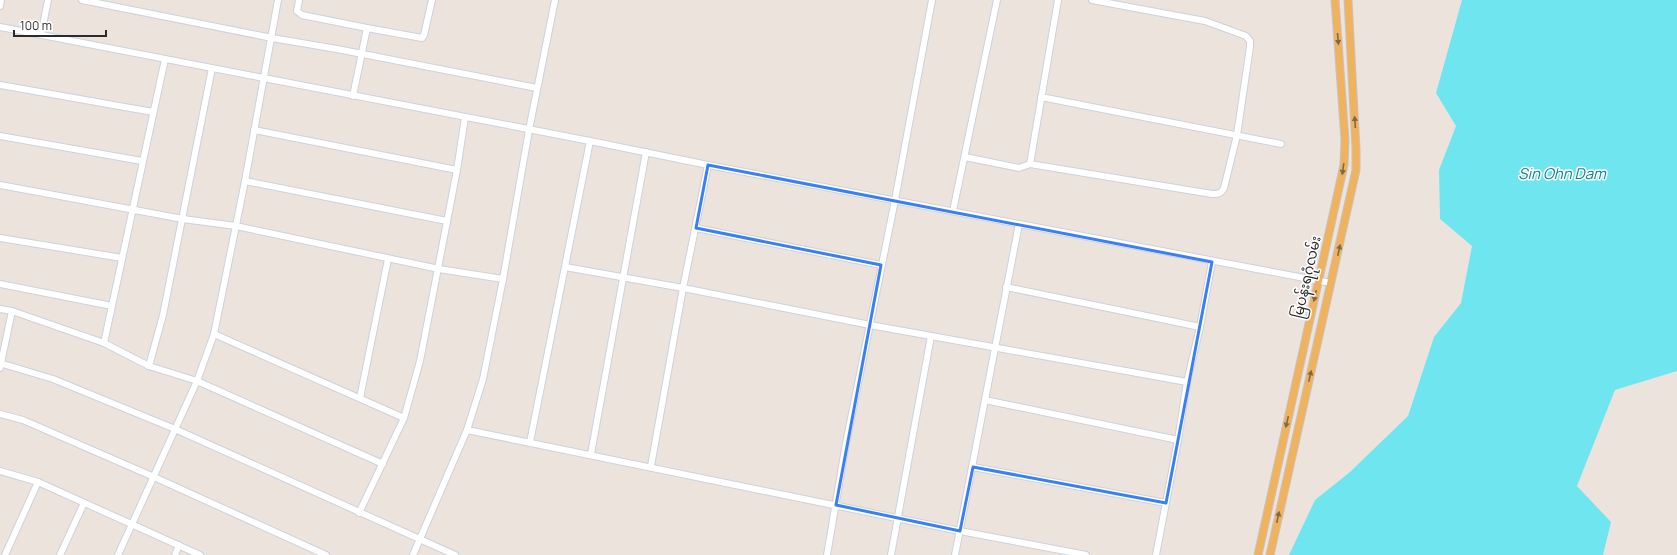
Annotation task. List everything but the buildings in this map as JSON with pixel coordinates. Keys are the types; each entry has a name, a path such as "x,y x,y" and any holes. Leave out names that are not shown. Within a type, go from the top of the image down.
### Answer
{"main road":[{"name":"မြပန်းရဂုံလမ်း","path":"1258,555 1341,180 1345,154 1334,0"},
{"name":"မြပန်းရဂုံလမ်း","path":"1270,555 1356,170 1348,0"}],"street":[{"path":"0,6 1,0"},
{"path":"41,35 48,0"},
{"path":"82,0 272,38 537,88"},
{"path":"118,555 196,381 214,334 245,181 278,0"},
{"path":"299,0 297,11 302,15 422,38 432,0"},
{"path":"413,555 467,430 483,379 503,279 529,130 555,0"},
{"path":"826,555 846,443 895,200 932,0"},
{"path":"953,211 996,0"},
{"path":"1030,164 1058,0"},
{"path":"965,157 1019,168 1030,164 1218,194 1224,188 1237,135 1250,41 1246,36 1205,21 1092,0"},
{"path":"0,27 1212,262 1331,283"},
{"path":"353,96 367,28"},
{"path":"104,343 134,209 142,161 165,58"},
{"path":"149,366 183,219 212,68"},
{"path":"0,84 153,112"},
{"path":"1041,97 1281,144"},
{"path":"359,513 404,418 420,361 457,170 465,117"},
{"path":"254,130 457,170"},
{"path":"0,136 142,161"},
{"path":"530,442 590,141"},
{"path":"591,454 622,277 646,152"},
{"path":"651,466 683,288 708,165"},
{"path":"245,181 447,221"},
{"path":"0,186 183,219 236,226 438,269 503,279"},
{"path":"955,555 1019,224"},
{"path":"696,228 881,265"},
{"path":"0,238 122,258"},
{"path":"360,398 388,259"},
{"path":"1156,555 1178,440 1187,382 1200,327 1212,262"},
{"path":"565,267 683,288 870,325 1187,382"},
{"path":"0,284 112,306"},
{"path":"1006,286 1200,327"},
{"path":"0,309 12,311 104,343 149,366 196,381 383,464"},
{"path":"12,311 0,364 53,379 175,429 455,555"},
{"path":"214,334 404,418"},
{"path":"891,555 931,336"},
{"path":"985,400 1178,440"},
{"path":"0,414 23,420 154,477 326,555"},
{"path":"467,430 651,466 960,531 1086,555"},
{"path":"973,467 1166,503"},
{"path":"0,471 38,482 200,555"},
{"path":"5,555 38,482"},
{"path":"60,555 84,503"},
{"path":"174,555 179,545"}],"highlighted area":[{"path":"708,165 1212,262 1166,503 973,467 960,531 836,505 881,265 696,228"}],"water":[{"name":"Sin Ohn Dam","path":"1462,0 1677,0 1677,371 1615,390 1577,486 1611,522 1603,555 1289,555 1315,500 1350,472 1408,416 1434,337 1461,303 1472,246 1440,219 1439,170 1456,126 1436,93"}]}
